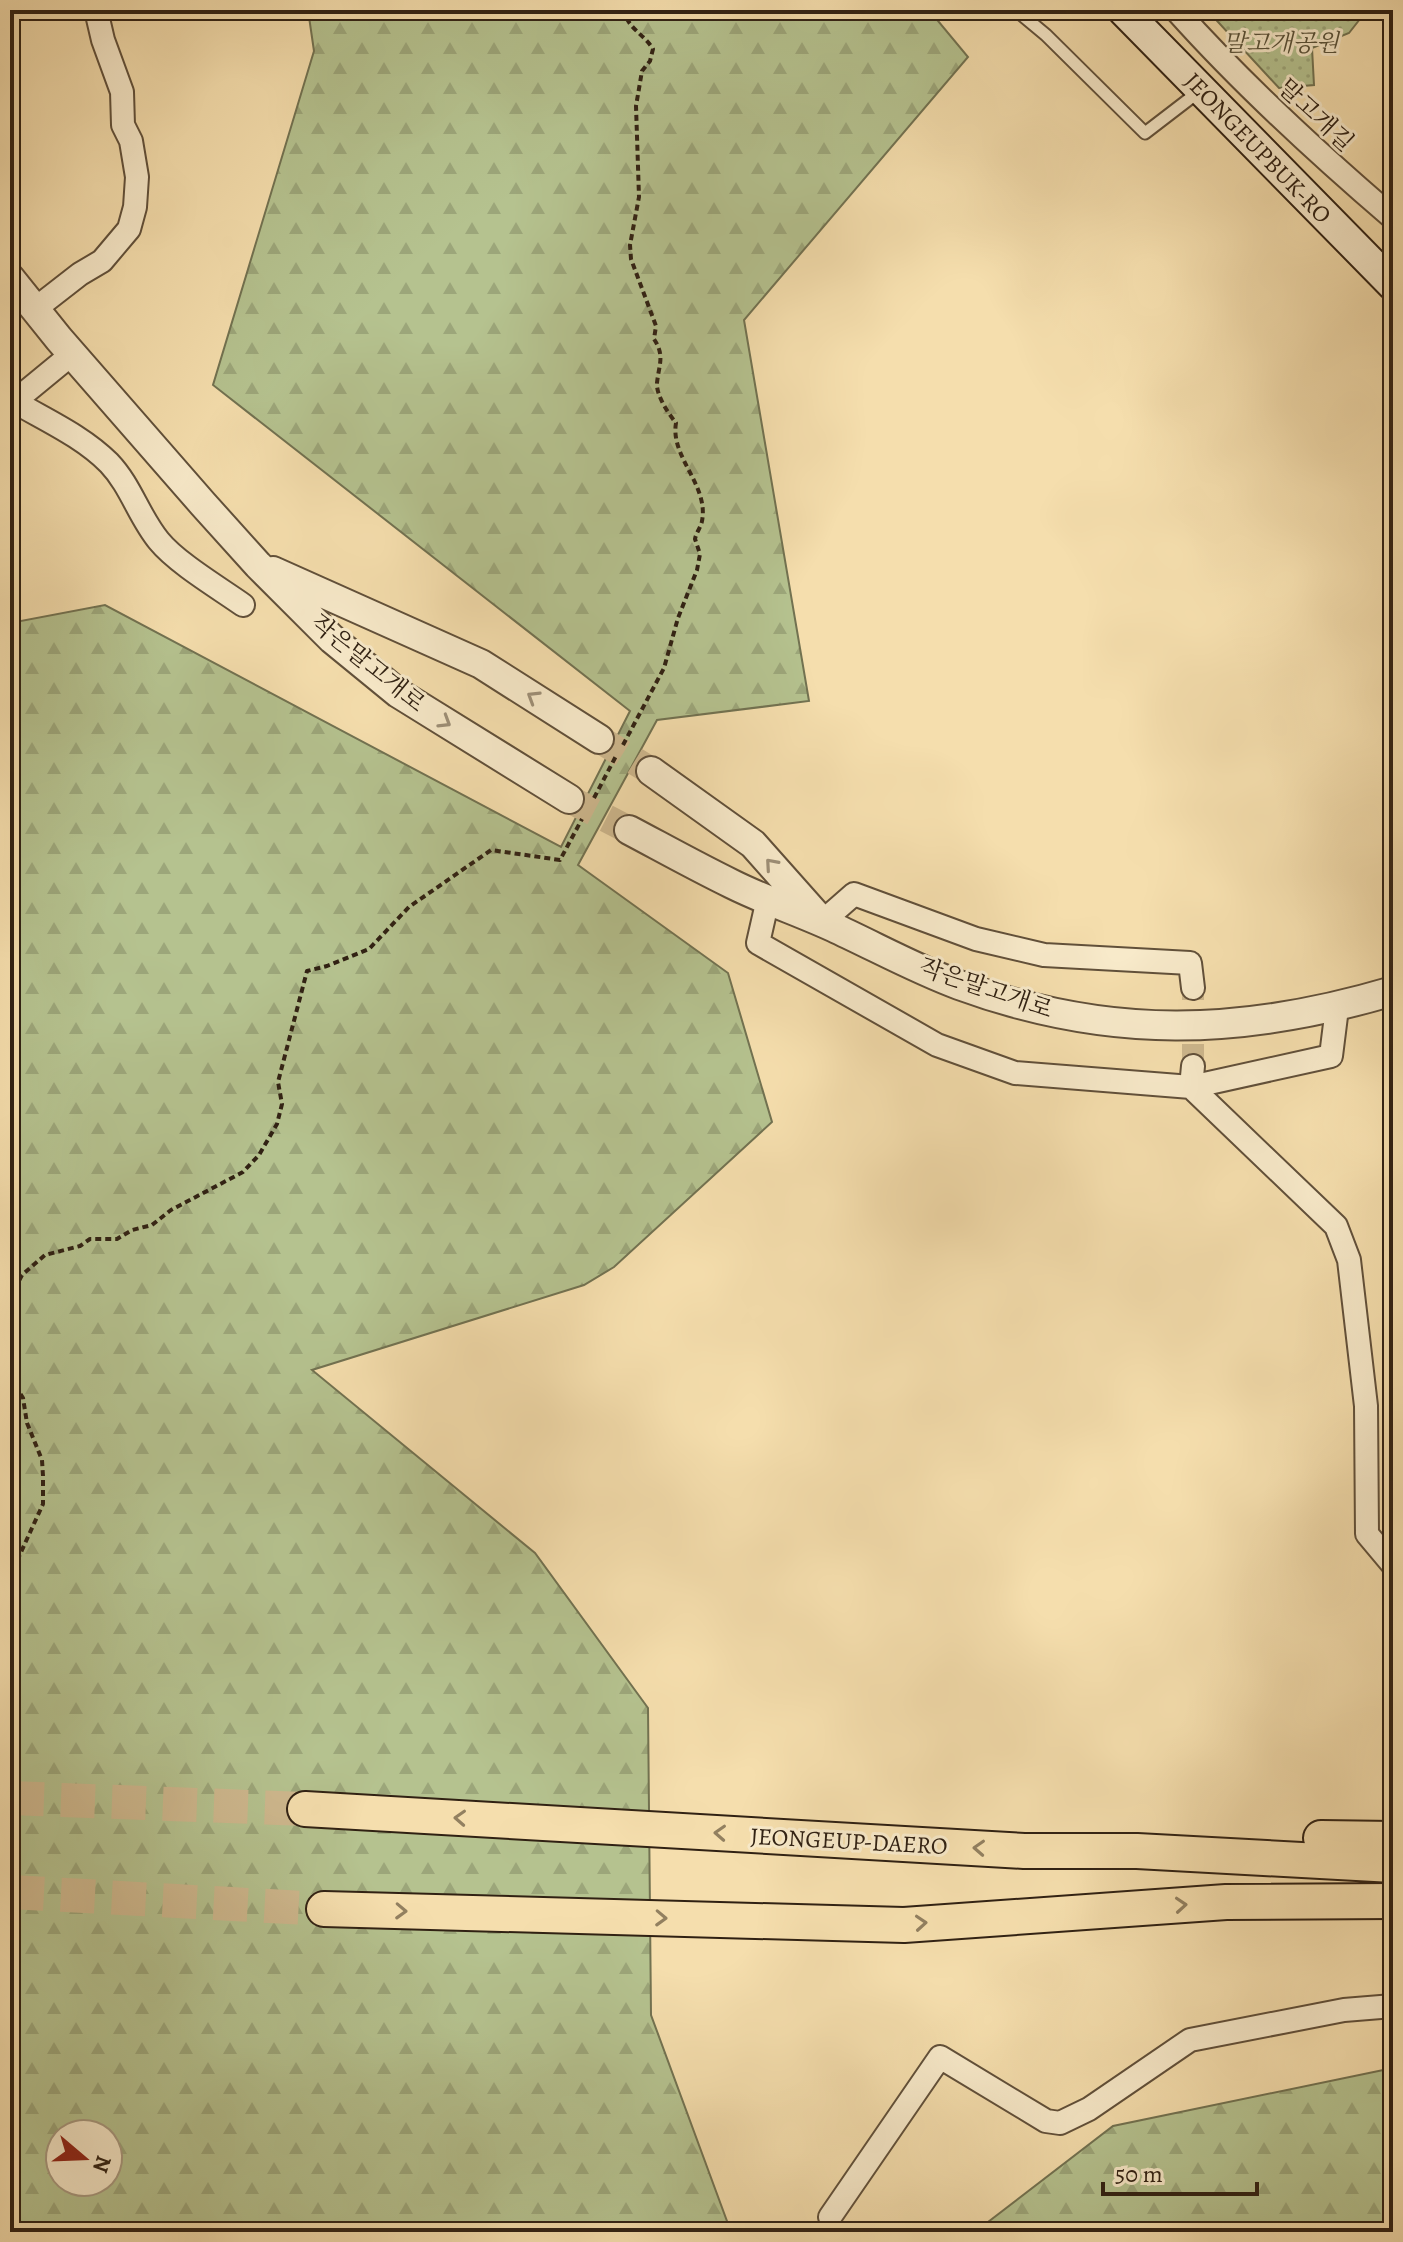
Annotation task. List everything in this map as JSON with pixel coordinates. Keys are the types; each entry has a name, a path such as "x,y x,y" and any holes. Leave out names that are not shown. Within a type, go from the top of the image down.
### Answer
{"main road":[{"name":"JEONGEUPBUK-RO","path":"1123,10 1393,285"},
{"name":"JEONGEUP-DAERO","path":"305,1809 1024,1851 1137,1851 1393,1865"},
{"path":"1024,1851 1094,1833 1393,1839"},
{"path":"324,1909 904,1925 1226,1902 1393,1901"},
{"path":"1226,1902 1393,1913"}],"street":[{"path":"35,309 102,261 129,229 135,207 137,177 131,141 123,125 122,92 96,10"},
{"name":"말고개길","path":"1176,10 1237,77 1393,218"},
{"name":"작은말고개로","path":"10,278 72,354 258,565 332,639 398,693 580,808"},
{"path":"72,354 11,402 85,442 110,463 160,544 243,605"},
{"name":"작은말고개로","path":"258,565 481,664 599,739"},
{"name":"작은말고개로","path":"651,771 753,844 822,922"},
{"name":"작은말고개로","path":"629,830 733,885 957,984 1024,1006 1078,1018 1129,1025 1193,1027 1242,1024 1337,1008 1393,991"},
{"path":"822,922 854,894 976,939 1044,955 1190,963 1193,988"},
{"path":"768,899 758,943 937,1045 1015,1073 1128,1084 1331,1056 1337,1008"},
{"path":"1192,1077 1336,1226 1349,1260 1366,1406 1367,1534 1393,1565"},
{"path":"830,2217 940,2057 1046,2121 1060,2123 1089,2109 1190,2040 1344,2010 1393,2006"}],"lane":[{"path":"1016,10 1046,35 1145,133 1202,90"}],"path":[{"path":"10,1298 22,1275 45,1255 80,1246 90,1239 117,1239 132,1230 152,1225 171,1210 243,1172 259,1155 277,1124 282,1104 278,1082 307,971 369,949 409,907 491,850 560,860 580,808 664,668 678,618 697,570 700,554 695,539 703,523 700,495 674,434 676,423 656,386 662,360 654,339 656,326 631,259 631,231 639,197 636,106 642,71 650,61 653,49 648,40 630,25 624,10"},
{"path":"10,1377 23,1398 27,1423 42,1460 43,1504 16,1563 10,1567"}],"green space":[{"path":"308,10 929,10 968,57 744,320 809,701 657,720 578,865 728,973 772,1122 614,1267 584,1285 312,1370 535,1553 648,1708 651,2015 731,2232 10,2232 10,623 105,605 561,847 630,711 213,385 314,51"},
{"name":"말고개공원","path":"1207,10 1367,10 1349,33 1312,48 1314,85 1279,88"},
{"path":"1393,2068 1393,2232 975,2232 1113,2126"}],"tunnel":[{"path":"599,739 651,771"},
{"path":"569,799 629,830"},
{"path":"1193,988 1193,1066"},
{"path":"10,1798 305,1809"},
{"path":"10,1892 324,1909"}]}
